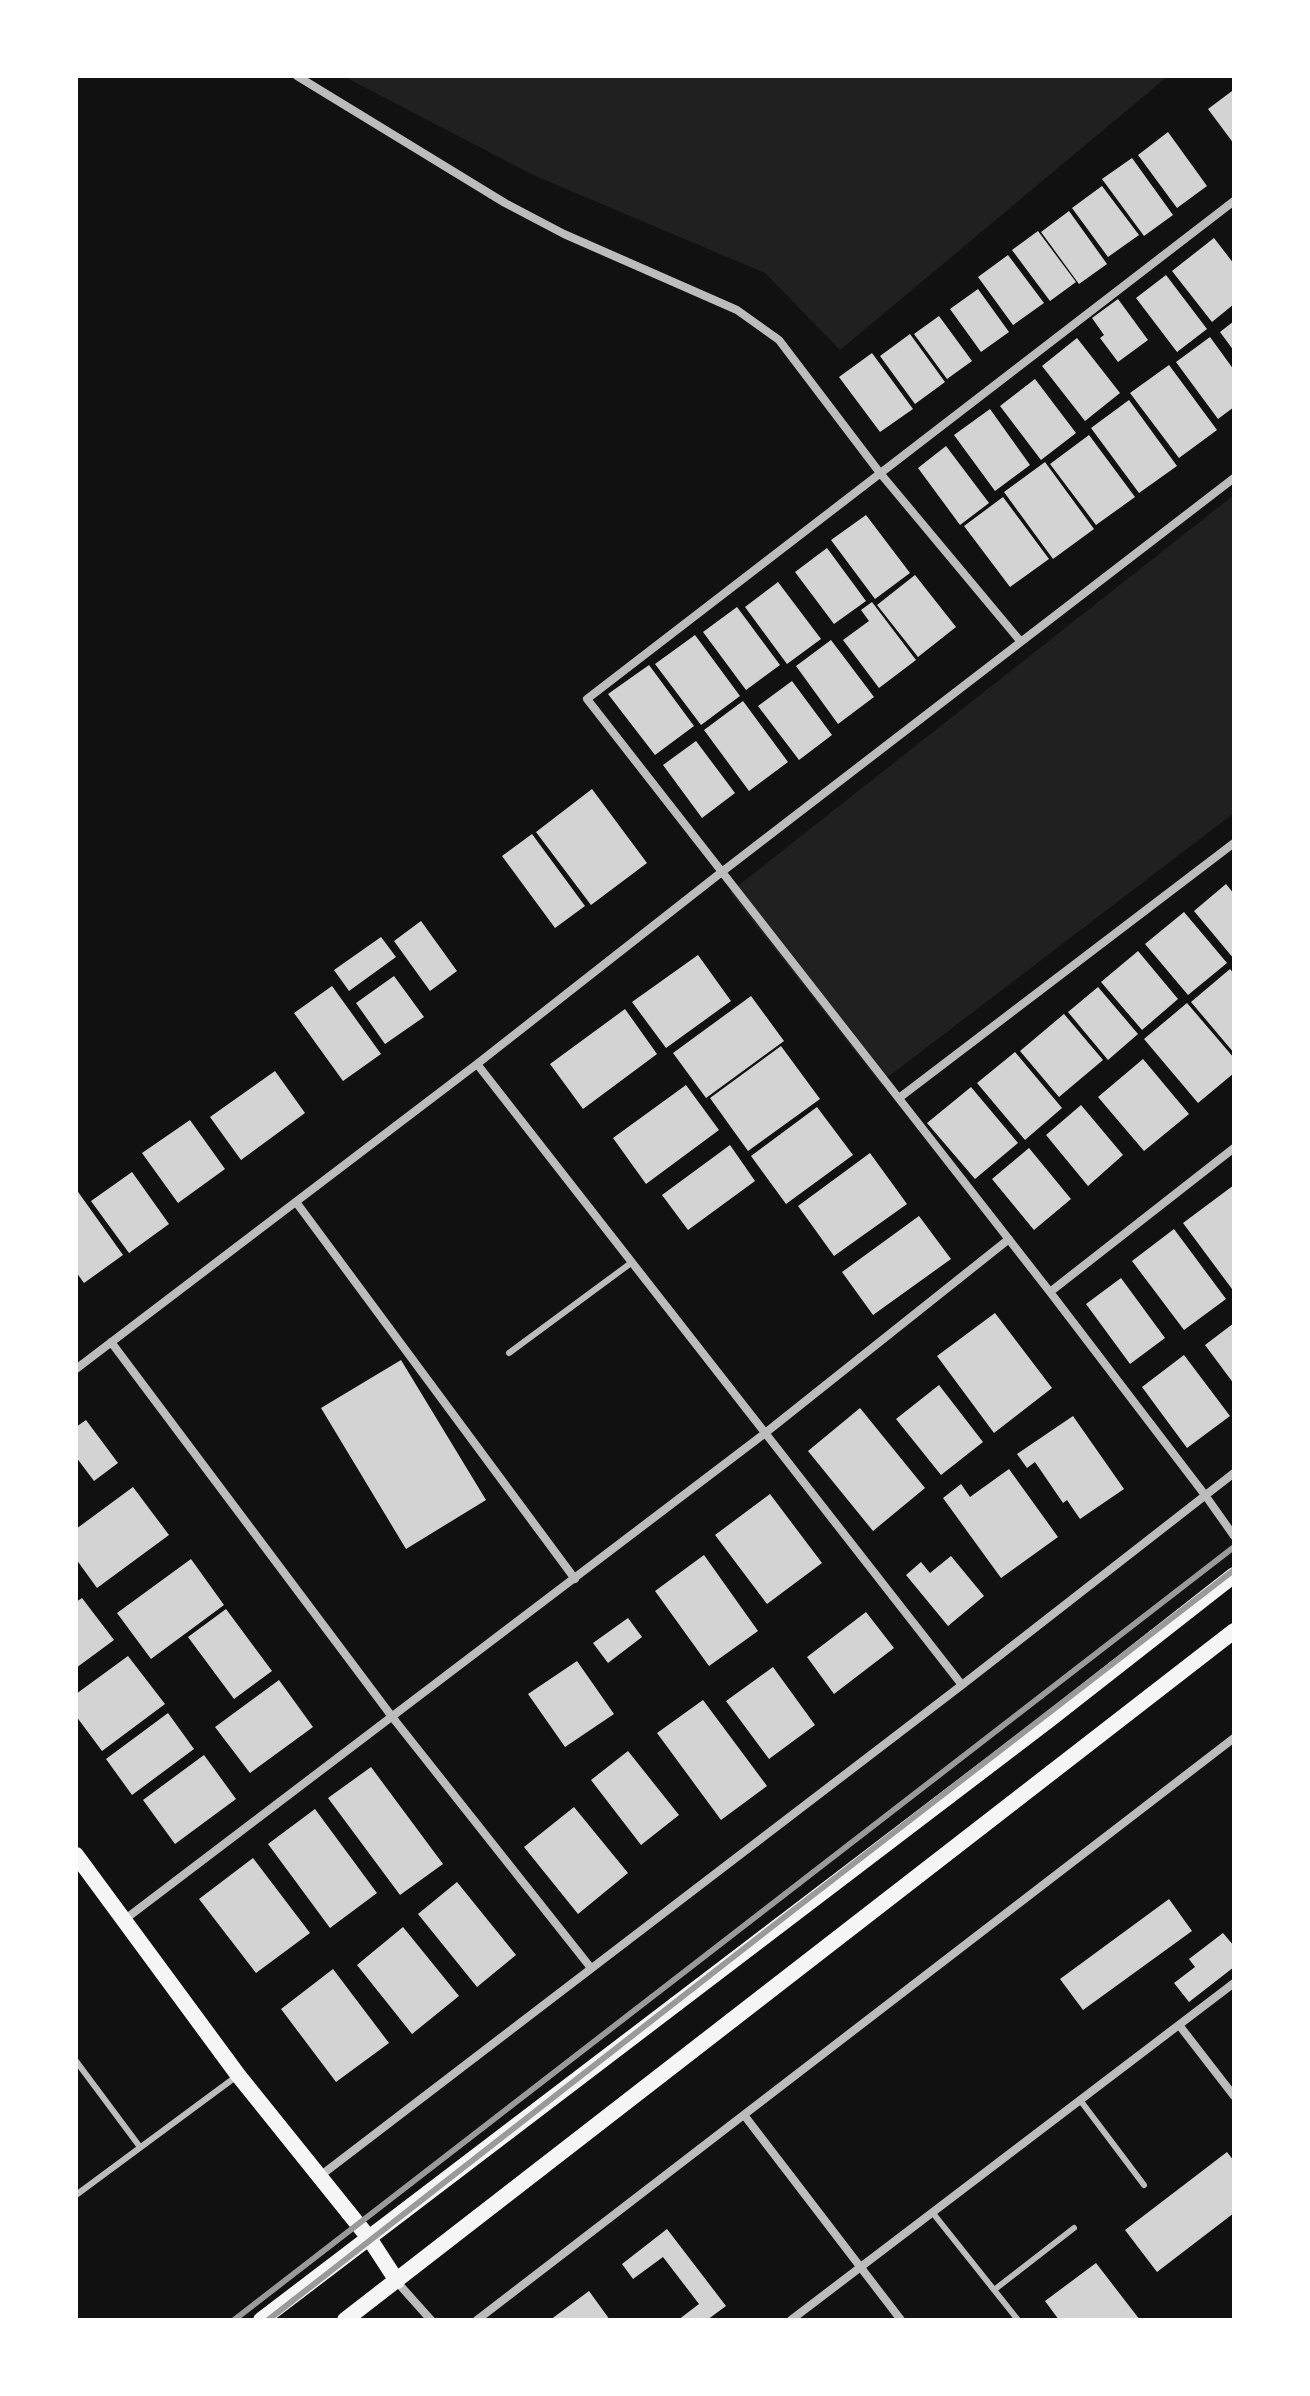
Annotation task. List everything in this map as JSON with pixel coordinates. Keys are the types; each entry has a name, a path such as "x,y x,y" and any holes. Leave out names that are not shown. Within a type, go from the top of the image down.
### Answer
{"main road":[{"path":"261,2320 1049,1720 1234,1575"},
{"path":"345,2320 1234,1631"},
{"path":"76,1855 238,2075 369,2238 397,2281"}],"street":[{"path":"297,76 505,203 564,234 737,310 779,340 880,473 1021,642"},
{"path":"1234,201 587,699 1050,1292 1234,1536"},
{"path":"76,1369 477,1064 1234,478"},
{"path":"899,1098 1234,843"},
{"path":"477,1064 962,1685"},
{"path":"1050,1292 1234,1148"},
{"path":"296,1202 575,1579"},
{"path":"124,1920 764,1434 1009,1239"},
{"path":"111,1342 393,1718 591,1968"},
{"path":"320,2176 1234,1473"},
{"path":"477,2320 1234,1738"},
{"path":"791,2320 1234,1983"},
{"path":"1179,2025 1234,2096"},
{"path":"744,2115 901,2320"},
{"path":"397,2281 431,2320"},
{"path":"488,2311 496,2320"}],"lane":[{"path":"509,1353 631,1263"},
{"path":"76,2061 140,2147"},
{"path":"76,2195 238,2075"},
{"path":"1080,2100 1144,2185"},
{"path":"932,2212 1018,2320"},
{"path":"994,2290 1074,2228"}],"shaded area":[{"path":"343,76 1168,76 840,350 765,273 533,175"},
{"path":"1234,495 1234,813 880,1083 730,892"}],"building":[{"path":"1232,91 1234,93 1234,144 1208,109"},
{"path":"1168,132 1207,186 1177,208 1138,155"},
{"path":"1132,158 1173,215 1144,236 1102,179"},
{"path":"1102,186 1139,235 1108,257 1072,208"},
{"path":"1069,211 1107,264 1079,284 1041,232"},
{"path":"1038,231 1076,282 1050,301 1012,250"},
{"path":"1214,238 1234,264 1234,304 1212,322 1172,271"},
{"path":"1008,255 1044,303 1013,325 978,277"},
{"path":"1166,275 1207,329 1177,352 1136,298"},
{"path":"978,289 1009,332 981,352 950,309"},
{"path":"1118,299 1148,340 1118,362 1100,338 1104,335 1092,318"},
{"path":"939,316 972,361 947,379 914,334"},
{"path":"1234,321 1234,351 1220,332"},
{"path":"910,334 945,382 915,404 880,356"},
{"path":"1210,337 1234,370 1234,407 1218,419 1176,362"},
{"path":"1077,338 1120,393 1085,421 1042,366"},
{"path":"872,353 913,409 880,432 839,377"},
{"path":"1169,365 1217,430 1179,458 1130,393"},
{"path":"1035,379 1076,433 1041,460 1000,406"},
{"path":"1129,400 1177,466 1139,493 1091,428"},
{"path":"990,409 1030,465 995,491 954,435"},
{"path":"1089,435 1135,497 1096,525 1050,464"},
{"path":"946,446 989,503 960,525 918,468"},
{"path":"1045,462 1094,529 1053,559 1004,492"},
{"path":"1003,497 1049,559 1010,587 964,526"},
{"path":"866,515 910,573 875,599 831,540"},
{"path":"827,548 866,601 834,624 795,572"},
{"path":"915,575 956,627 918,657 877,605"},
{"path":"778,582 821,639 787,664 745,607"},
{"path":"872,602 916,660 879,688 843,640 869,621 861,610"},
{"path":"737,607 780,665 746,690 703,632"},
{"path":"695,635 740,696 701,725 655,664"},
{"path":"831,640 874,697 838,724 796,666"},
{"path":"649,665 694,726 655,755 608,694"},
{"path":"792,681 832,735 799,760 758,706"},
{"path":"743,701 788,762 749,791 704,730"},
{"path":"696,741 735,793 702,818 663,765"},
{"path":"592,789 647,863 591,905 536,832"},
{"path":"532,834 585,906 555,928 502,856"},
{"path":"1226,884 1234,894 1234,959 1194,911"},
{"path":"1184,912 1227,963 1188,995 1145,944"},
{"path":"421,921 457,971 430,991 394,941"},
{"path":"381,937 396,957 349,991 334,970"},
{"path":"1138,951 1178,999 1142,1030 1101,982"},
{"path":"698,955 731,1001 666,1048 632,1002"},
{"path":"1230,969 1234,974 1234,1053 1191,1002"},
{"path":"394,976 424,1017 385,1044 356,1003"},
{"path":"332,986 381,1054 343,1081 294,1013"},
{"path":"1098,987 1138,1034 1108,1060 1068,1012"},
{"path":"751,996 784,1041 706,1098 673,1053"},
{"path":"1187,1003 1234,1058 1234,1073 1198,1103 1144,1039"},
{"path":"625,1009 657,1054 583,1109 550,1064"},
{"path":"1064,1014 1103,1060 1059,1097 1020,1051"},
{"path":"781,1046 820,1099 748,1151 710,1098"},
{"path":"1015,1052 1062,1108 1025,1140 977,1083"},
{"path":"1143,1059 1189,1114 1144,1151 1098,1097"},
{"path":"275,1071 305,1113 241,1160 210,1117"},
{"path":"686,1085 719,1130 646,1184 613,1138"},
{"path":"971,1087 1018,1143 975,1179 927,1123"},
{"path":"1081,1105 1123,1155 1088,1186 1046,1135"},
{"path":"817,1107 853,1155 786,1204 751,1156"},
{"path":"190,1120 225,1169 178,1203 142,1153"},
{"path":"730,1145 755,1181 688,1230 662,1195"},
{"path":"1029,1148 1071,1199 1034,1230 992,1179"},
{"path":"870,1153 907,1204 834,1256 798,1206"},
{"path":"132,1172 169,1224 129,1253 91,1201"},
{"path":"1234,1185 1234,1288 1232,1289 1183,1223"},
{"path":"76,1189 123,1255 84,1283 76,1272"},
{"path":"919,1216 951,1259 873,1315 842,1272"},
{"path":"1174,1229 1226,1299 1184,1330 1132,1261"},
{"path":"1121,1278 1165,1338 1130,1364 1086,1304"},
{"path":"995,1313 1052,1388 994,1433 937,1356"},
{"path":"1234,1323 1234,1384 1205,1345"},
{"path":"1184,1355 1230,1416 1187,1448 1142,1387"},
{"path":"401,1360 486,1500 406,1549 321,1408"},
{"path":"939,1385 983,1442 941,1475 896,1419"},
{"path":"860,1408 925,1488 873,1531 808,1451"},
{"path":"1073,1416 1124,1489 1080,1519 1067,1500 1063,1503 1035,1462 1027,1468 1017,1454"},
{"path":"86,1420 118,1463 94,1481 76,1457 76,1427"},
{"path":"1009,1469 1058,1537 1001,1578 943,1498 961,1484 970,1497"},
{"path":"133,1487 169,1535 97,1588 76,1559 76,1529"},
{"path":"770,1494 822,1563 767,1604 715,1535"},
{"path":"704,1555 758,1631 709,1666 655,1591"},
{"path":"951,1556 984,1596 948,1626 906,1575 921,1562 930,1573"},
{"path":"191,1559 224,1605 151,1659 117,1613"},
{"path":"82,1598 114,1640 76,1668 76,1602"},
{"path":"226,1609 272,1671 234,1699 188,1637"},
{"path":"866,1612 894,1648 834,1694 807,1657"},
{"path":"628,1618 642,1637 608,1663 593,1643"},
{"path":"128,1656 165,1704 102,1751 76,1716 76,1694"},
{"path":"577,1661 614,1714 565,1747 528,1694"},
{"path":"773,1667 815,1725 769,1759 726,1701"},
{"path":"279,1680 313,1727 250,1773 215,1727"},
{"path":"703,1700 767,1786 721,1820 657,1733"},
{"path":"168,1713 194,1749 132,1795 106,1759"},
{"path":"628,1751 679,1815 641,1845 591,1780"},
{"path":"204,1755 236,1799 175,1844 143,1800"},
{"path":"371,1767 443,1864 400,1895 328,1798"},
{"path":"574,1807 628,1873 578,1914 524,1847"},
{"path":"315,1809 377,1893 330,1928 268,1844"},
{"path":"253,1858 310,1933 256,1973 199,1899"},
{"path":"457,1882 516,1955 477,1987 418,1914"},
{"path":"1169,1899 1192,1931 1083,2010 1060,1979"},
{"path":"403,1927 459,1996 412,2034 357,1965"},
{"path":"1223,1933 1234,1946 1234,1967 1189,2002 1174,1983 1195,1967 1189,1959"},
{"path":"333,1969 389,2043 336,2082 281,2009"},
{"path":"1227,2152 1234,2161 1234,2213 1157,2272 1125,2230"},
{"path":"667,2229 726,2306 707,2320 678,2320 699,2304 663,2257 633,2279 622,2264"},
{"path":"1096,2263 1140,2320 1059,2320 1045,2301"},
{"path":"589,2291 610,2320 550,2320"}],"railway":[{"path":"234,2320 1234,1547"},
{"path":"268,2320 1234,1570"}]}
